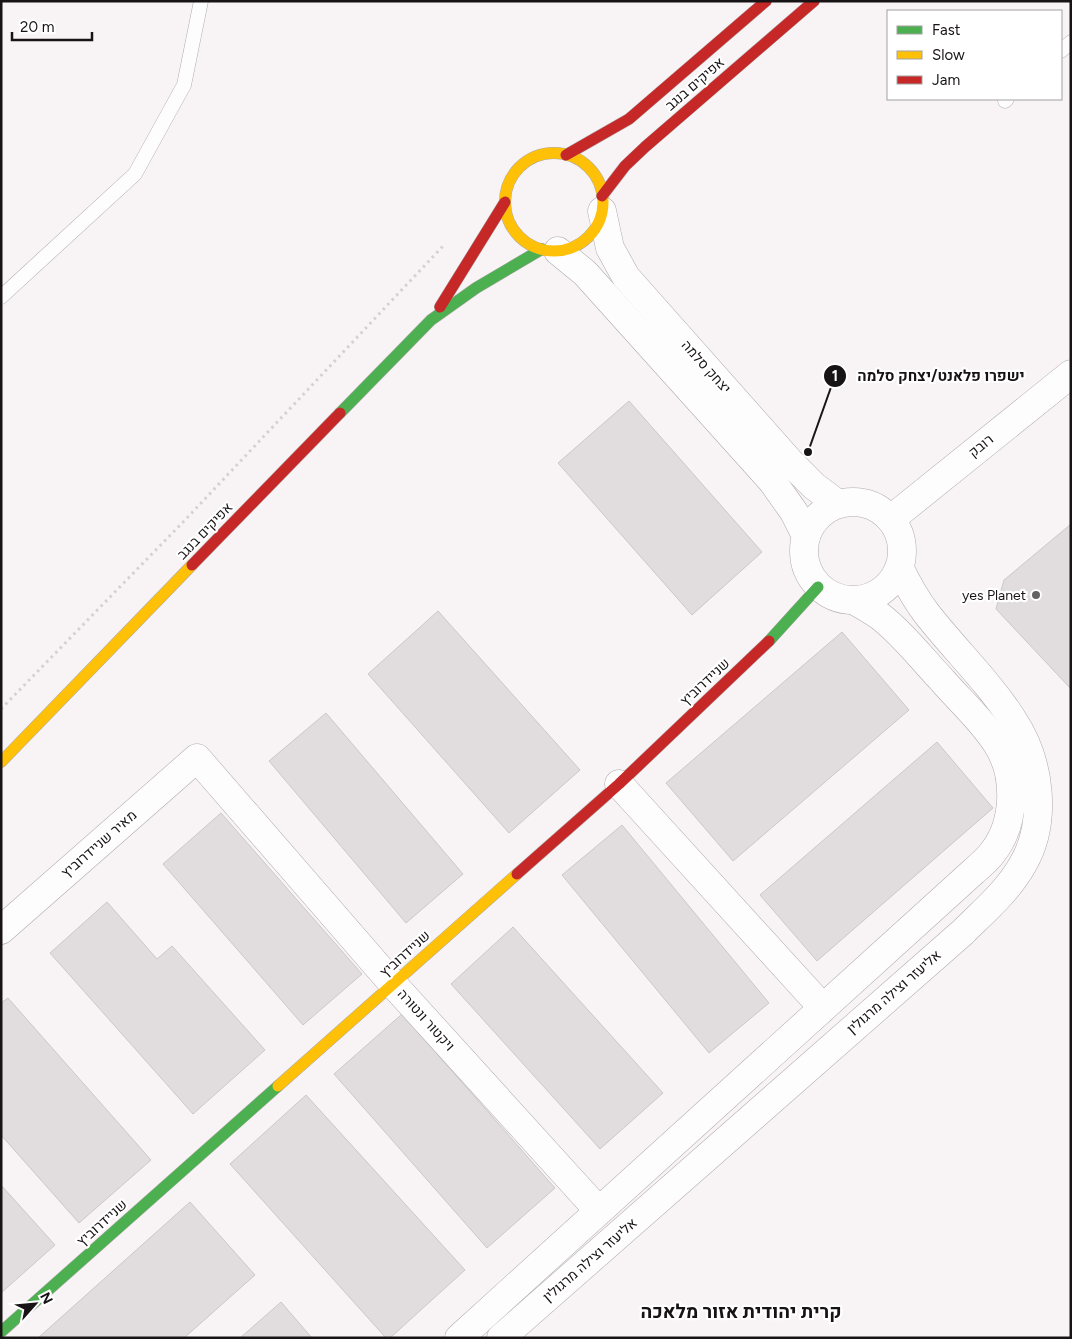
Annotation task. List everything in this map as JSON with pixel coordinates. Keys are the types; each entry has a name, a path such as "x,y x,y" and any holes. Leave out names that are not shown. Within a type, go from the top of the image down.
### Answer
{"street":[{"name":"אפיקים בנגב","path":"566,154 600,137 629,119 766,1"},
{"name":"אפיקים בנגב","path":"602,204 625,166 814,1"},
{"path":"544,154 566,154 580,160 591,169 599,182 602,204 596,226 586,238 573,247 550,250 531,245 520,237 512,227 507,215 505,202 507,188 513,174 524,163 544,154"},
{"name":"אפיקים בנגב","path":"431,320 505,202"},
{"name":"יצחק סלמה","path":"602,204 610,248 626,277 791,463 814,486 838,504"},
{"name":"אפיקים בנגב","path":"1,762 431,320 476,288 550,250"},
{"name":"יצחק סלמה","path":"550,250 586,273 772,481 794,512 806,536"},
{"name":"רובק","path":"891,519 1071,374"},
{"path":"852,502 880,509 891,519 898,530 902,543 900,569 893,582 882,592 869,598 855,601 841,600 829,595 818,587 810,576 803,550 806,536 813,522 824,511 838,504 852,502"},
{"name":"אליעזר וצילה מרגולין","path":"501,1338 519,1328 963,932 1002,893 1023,864 1033,840 1039,811 1036,778 1028,748 1014,720 927,614 912,593 900,569"},
{"name":"שניידרוביץ","path":"1,1332 619,784 758,653 818,587"},
{"path":"459,1338 974,871 993,852 1003,835 1009,816 1011,793 1009,770 997,744 899,634 880,616 855,601"},
{"name":"מאיר שניידרוביץ","path":"1,930 197,758"},
{"name":"ויקטור ונטורה","path":"197,758 393,984 598,1211"},
{"path":"619,784 823,1008"}],"lane":[{"path":"1,297 135,174 184,85 201,1"}],"path":[{"path":"1,709 186,519 444,245"}],"building":[{"path":"629,401 762,552 692,615 558,463"},
{"name":"yes Planet","path":"1071,524 1071,689 996,609 1004,580"},
{"path":"438,611 580,770 509,833 368,674"},
{"path":"842,632 909,710 733,861 666,783"},
{"path":"326,713 463,874 406,923 269,761"},
{"path":"937,742 993,808 817,961 760,895"},
{"path":"221,813 362,974 303,1025 163,864"},
{"path":"622,825 769,1003 709,1053 562,875"},
{"path":"107,902 157,959 172,946 265,1050 193,1114 50,953"},
{"path":"513,927 663,1093 600,1149 451,984"},
{"path":"8,998 151,1160 79,1223 1,1135 1,1003"},
{"path":"402,1014 555,1188 487,1248 334,1074"},
{"path":"306,1095 465,1270 390,1338 386,1338 230,1164"},
{"path":"1,1185 55,1245 1,1293"},
{"path":"190,1202 255,1275 184,1338 38,1338"},
{"path":"281,1302 312,1338 240,1338"}],"traffic: fast":[{"path":"340,413 431,320 476,288 542,249"},
{"path":"769,641 818,587"},
{"path":"1,1332 278,1086"}],"traffic: slow":[{"path":"554,153 564,154 581,161 595,175 602,192 603,202 602,212 595,229 581,243 564,250 554,251 544,250 527,243 513,229 506,212 505,202 506,192 513,175 527,161 544,154 554,153"},
{"path":"1,762 192,565"},
{"path":"278,1086 517,874"}],"traffic: jam":[{"path":"566,155 629,119 766,1"},
{"path":"602,196 625,166 645,147 814,1"},
{"path":"440,307 505,202"},
{"path":"192,565 340,413"},
{"path":"517,874 619,784 769,641"}],"place":[{"name":"ישפרו פלאנט/יצחק סלמה","path":"808,452"},
{"name":"yes Planet","path":"1036,595"}],"district":[{"name":"קרית יהודית אזור מלאכה","path":"741,1311"}]}
